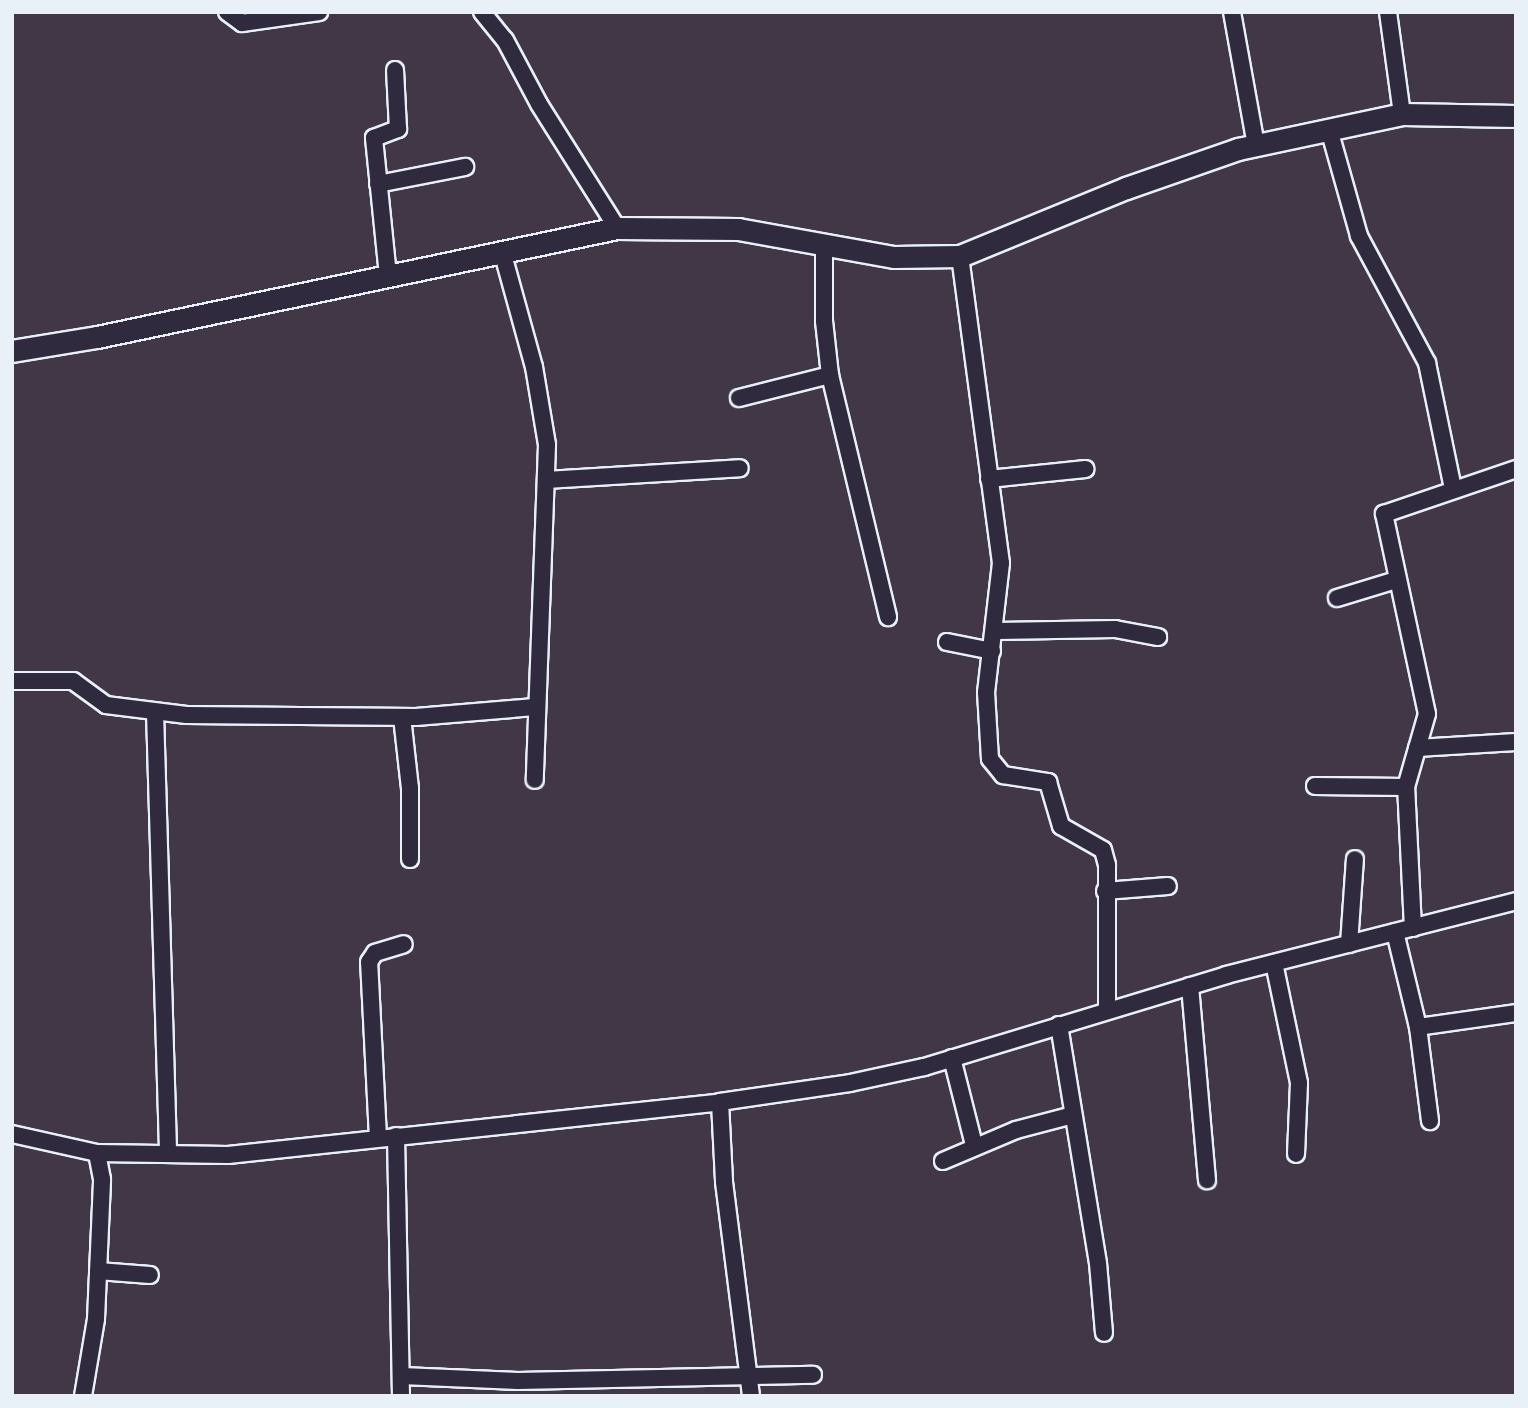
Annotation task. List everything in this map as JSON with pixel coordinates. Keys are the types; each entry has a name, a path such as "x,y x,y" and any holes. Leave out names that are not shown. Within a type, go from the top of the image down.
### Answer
{"main road":[{"path":"12,351 97,337 617,228 738,229 917,259 960,256 1126,188 1256,145 1402,114 1516,116"}],"street":[{"path":"227,12 242,23 252,23 319,12"},
{"path":"482,12 505,40 539,104 617,228"},
{"path":"1232,12 1256,145"},
{"path":"1388,12 1402,114"},
{"path":"388,276 374,138 398,129 400,122 395,70"},
{"path":"1329,129 1359,236 1427,363 1453,489"},
{"path":"378,184 465,167"},
{"path":"824,244 824,321 830,375 888,617"},
{"path":"502,251 544,413 546,480 535,707 535,780"},
{"path":"960,256 1001,563 997,631 986,692 993,767 1006,776 1048,782 1061,826 1103,850 1107,1010"},
{"path":"739,398 830,375"},
{"path":"546,480 740,468"},
{"path":"989,479 1085,469"},
{"path":"1413,928 1406,787 1427,714 1384,528 1385,511 1516,469"},
{"path":"1336,598 1396,580"},
{"path":"997,631 1115,629 1158,637"},
{"path":"947,642 992,651"},
{"path":"12,681 73,681 106,705 155,712 266,718 402,717 535,707"},
{"path":"155,712 168,1154"},
{"path":"402,717 410,788 410,859"},
{"path":"1417,748 1516,742"},
{"path":"1315,786 1406,787"},
{"path":"1349,944 1355,859"},
{"path":"1105,891 1168,886"},
{"path":"12,1133 97,1153 228,1156 720,1102 849,1083 952,1058 1107,1010 1274,963 1516,901"},
{"path":"1395,932 1418,1027 1430,1121"},
{"path":"378,1138 369,962 375,953 404,944"},
{"path":"1274,963 1299,1083 1296,1154"},
{"path":"1190,986 1207,1180"},
{"path":"1418,1027 1516,1013"},
{"path":"1059,1025 1098,1263 1104,1333"},
{"path":"952,1058 974,1145"},
{"path":"720,1102 723,1182 751,1396"},
{"path":"943,1161 974,1145 1073,1115"},
{"path":"396,1136 401,1396"},
{"path":"83,1396 98,1270 102,1179 97,1153"},
{"path":"98,1270 150,1275"},
{"path":"402,1376 518,1381 748,1374 813,1375"}]}
